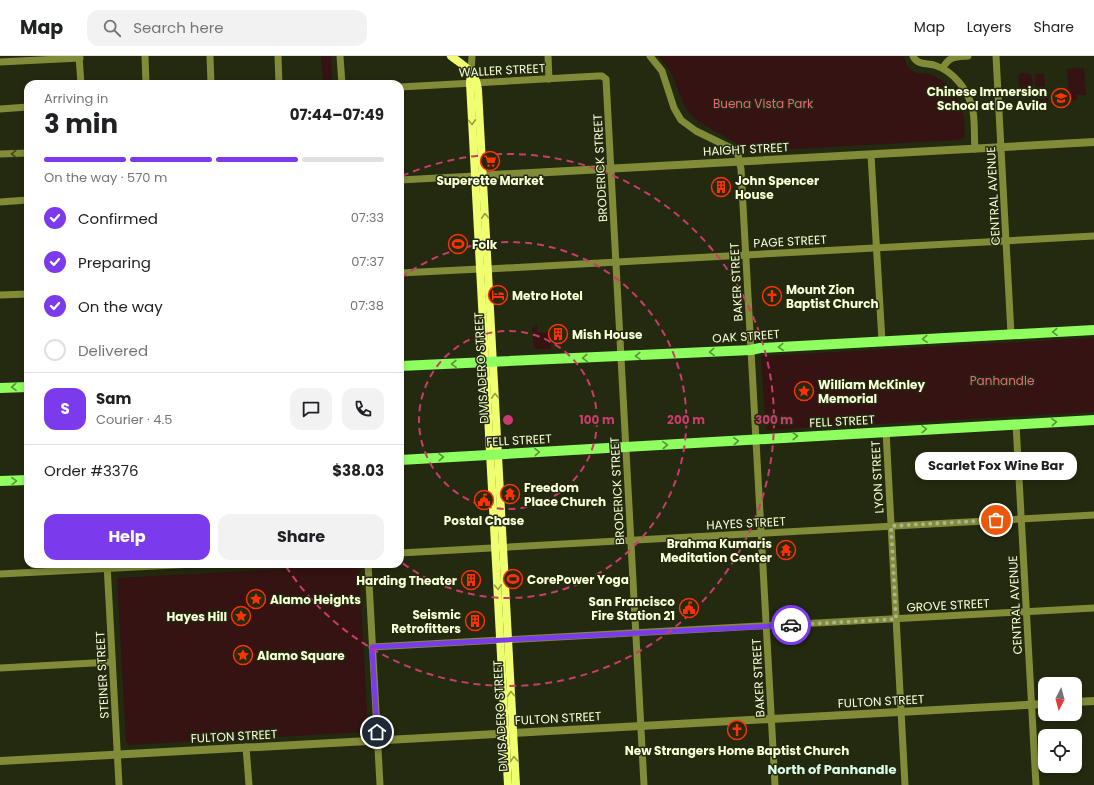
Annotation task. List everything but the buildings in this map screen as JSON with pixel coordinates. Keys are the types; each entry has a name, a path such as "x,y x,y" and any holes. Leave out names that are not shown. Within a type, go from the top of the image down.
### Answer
{"main road":[{"path":"451,56 471,71"},
{"name":"DIVISADERO STREET","path":"471,71 474,83 509,733 508,785"},
{"name":"OAK STREET","path":"404,366 621,357 1094,330"},
{"path":"0,388 24,387"},
{"name":"FELL STREET","path":"404,460 1094,420"},
{"path":"0,481 24,480"},
{"name":"DIVISADERO STREET","path":"509,733 516,785"}],"street":[{"path":"145,56 146,80"},
{"path":"210,56 211,80"},
{"path":"278,56 279,80"},
{"path":"340,56 342,80"},
{"path":"471,71 472,56"},
{"path":"548,56 549,78"},
{"path":"650,56 662,71 674,108 681,120 696,131 733,149 738,155 740,162"},
{"path":"913,56 918,62 943,68 958,81 968,96 973,111 975,149"},
{"path":"943,68 946,61 953,57 968,56"},
{"name":"CENTRAL AVENUE","path":"996,56 1011,334"},
{"path":"0,62 79,57 81,80"},
{"name":"WALLER STREET","path":"404,87 549,78 605,77"},
{"name":"BRODERICK STREET","path":"605,77 642,726 644,785"},
{"path":"0,108 24,107"},
{"name":"HAIGHT STREET","path":"404,180 1094,142"},
{"path":"0,154 24,153"},
{"path":"871,155 882,342"},
{"name":"BAKER STREET","path":"740,162 775,785"},
{"path":"0,202 24,200"},
{"name":"PAGE STREET","path":"404,273 1094,236"},
{"path":"0,295 24,294"},
{"name":"CENTRAL AVENUE","path":"1016,424 1036,785"},
{"name":"LYON STREET","path":"886,431 905,785"},
{"name":"HAYES STREET","path":"404,553 1094,515"},
{"path":"0,574 80,568"},
{"name":"STEINER STREET","path":"107,568 119,785"},
{"path":"368,568 380,785"},
{"name":"GROVE STREET","path":"372,647 1094,608"},
{"path":"0,668 112,662"},
{"path":"1082,702 1094,701"},
{"name":"FULTON STREET","path":"0,761 1038,704"},
{"path":"246,748 249,785"}],"green space":[{"path":"321,56 331,56 332,80 323,80"},
{"name":"Buena Vista Park","path":"658,56 904,56 907,65 911,70 936,77 943,81 953,92 963,113 965,130 964,137 963,139 958,140 757,151 749,150 699,122 693,117 684,105 669,69"},
{"path":"1084,68 1086,95 1077,95 1077,100 1069,101 1067,69"},
{"path":"1021,73 1028,73 1031,75 1033,84 1031,88 1023,89 1019,87 1018,76"},
{"path":"1035,74 1044,74 1045,87 1036,87"},
{"path":"1048,98 1048,105 1044,110 1039,110 1039,99"},
{"path":"535,324 537,324 537,333 550,332 551,349 534,349 532,327 535,327"},
{"name":"Panhandle","path":"1094,338 1094,412 766,430 761,356"},
{"name":"Alamo Square","path":"302,568 359,568 367,732 129,745 126,741 117,578"}],"way so far":[{"path":"791,625 896,619 891,526 996,520"}],"place":[{"name":"Chinese Immersion School at De Avila","path":"1061,98"},
{"name":"Superette Market","path":"490,161"},
{"name":"John Spencer House","path":"721,187"},
{"name":"Folk","path":"458,244"},
{"name":"Metro Hotel","path":"498,295"},
{"name":"Mount Zion Baptist Church","path":"772,296"},
{"name":"Mish House","path":"558,334"},
{"name":"William McKinley Memorial","path":"804,391"},
{"name":"Freedom Place Church","path":"510,494"},
{"name":"Postal Chase","path":"484,500"},
{"name":"Scarlet Fox Wine Bar","path":"996,520"},
{"name":"Brahma Kumaris Meditation Center","path":"786,550"},
{"name":"CorePower Yoga","path":"513,579"},
{"name":"Harding Theater","path":"471,580"},
{"name":"Alamo Heights","path":"256,599"},
{"name":"San Francisco Fire Station 21","path":"689,608"},
{"name":"Hayes Hill","path":"241,616"},
{"name":"Seismic Retrofitters","path":"475,621"},
{"name":"Alamo Square","path":"243,655"},
{"name":"New Strangers Home Baptist Church","path":"737,730"}],"district":[{"name":"North of Panhandle","path":"832,769"}],"route":[{"path":"377,732 372,647 791,625"}]}
